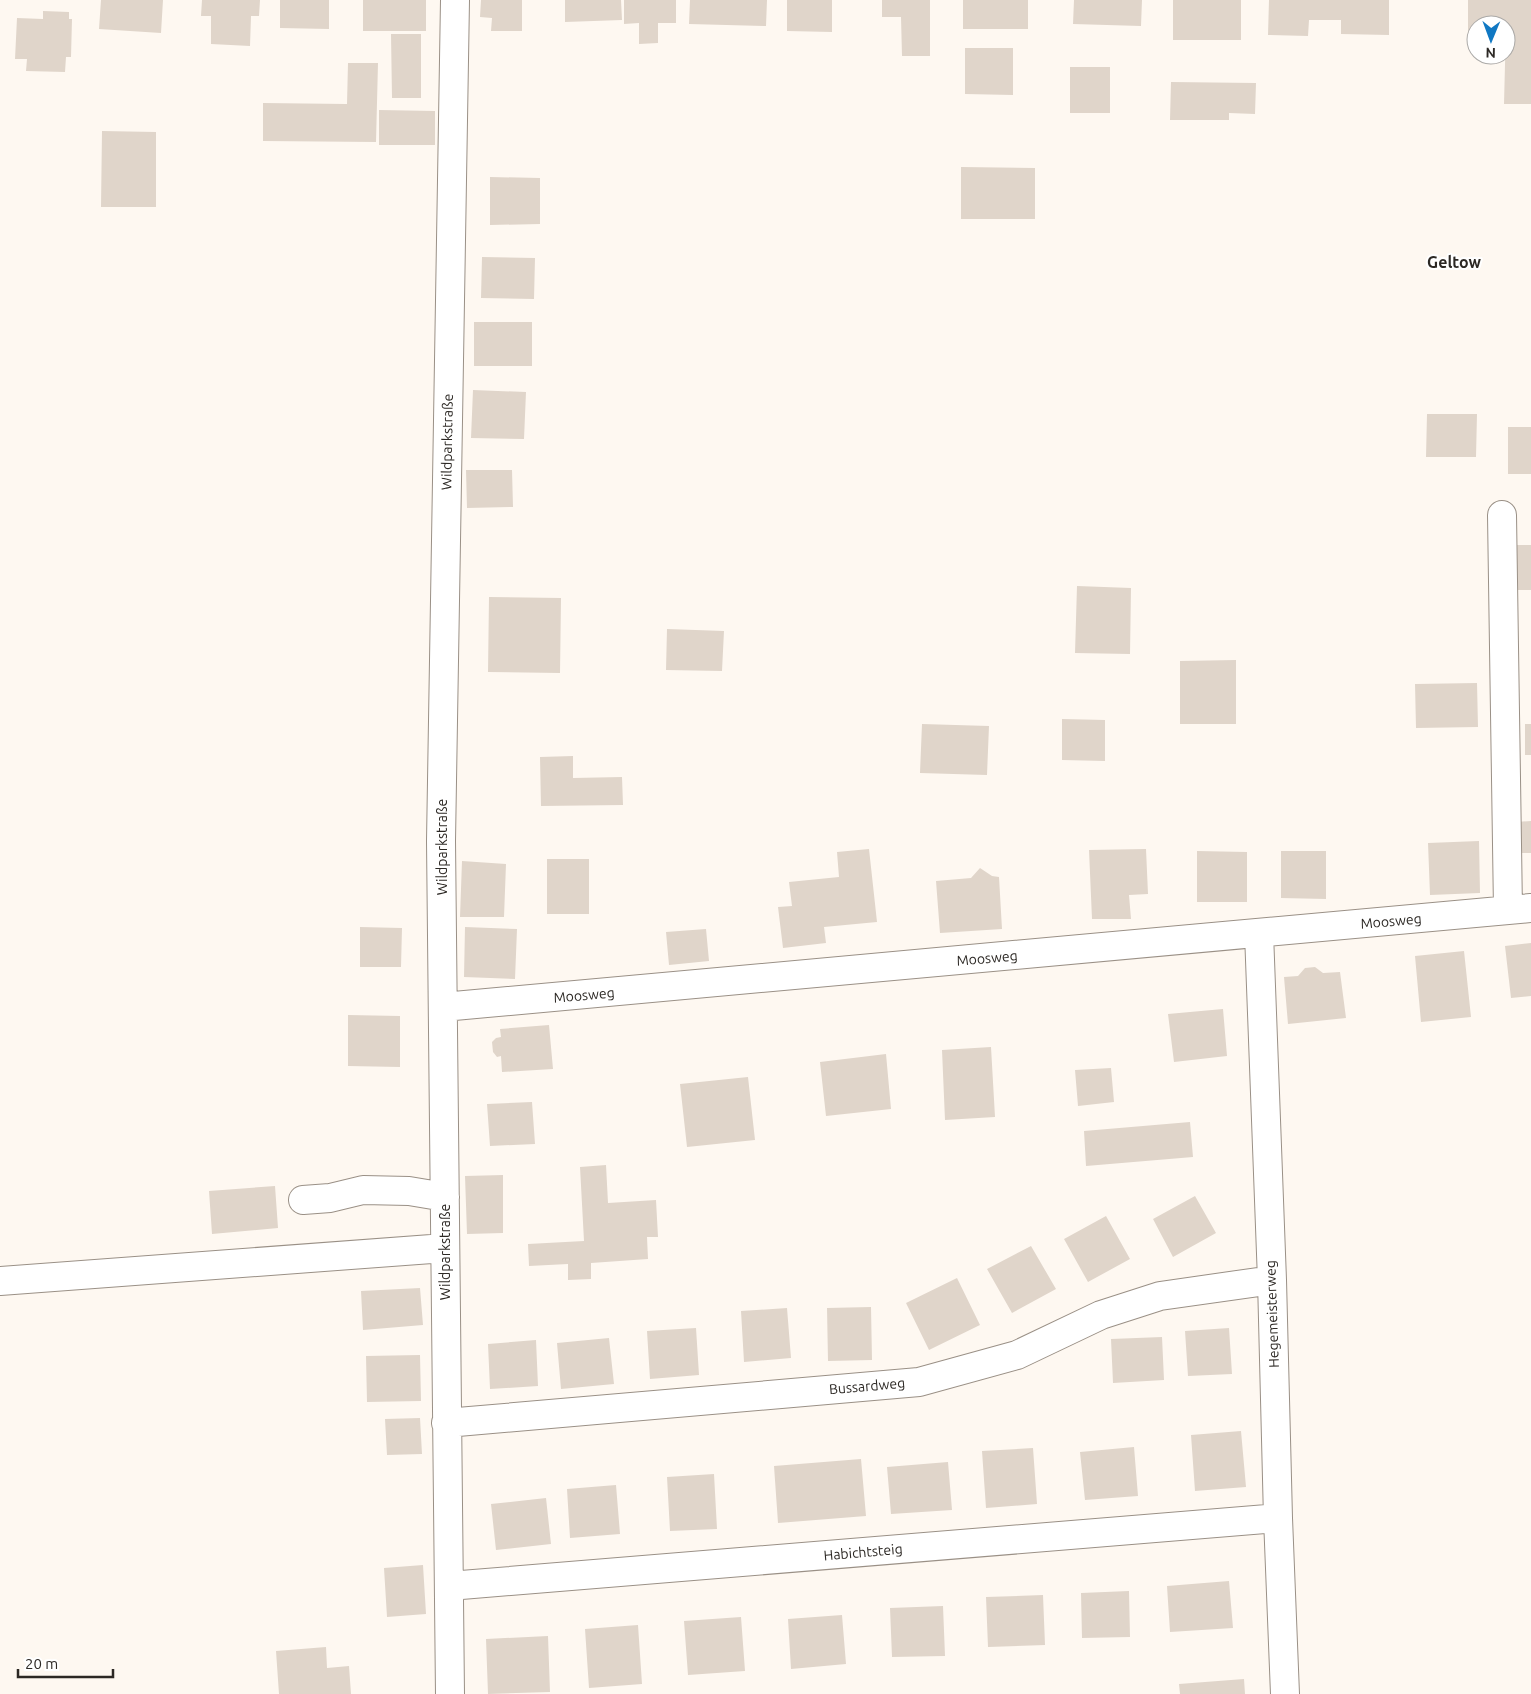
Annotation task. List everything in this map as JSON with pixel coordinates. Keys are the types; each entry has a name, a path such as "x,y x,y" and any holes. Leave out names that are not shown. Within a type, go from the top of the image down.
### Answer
{"street":[{"name":"Wildparkstraße","path":"450,1694 441,841 455,0"},
{"path":"1502,515 1519,909"},
{"name":"Moosweg","path":"443,1007 1519,909"},
{"name":"Hegemeisterweg","path":"1259,933 1285,1694"},
{"path":"303,1200 330,1198 363,1190 409,1191 445,1197"},
{"path":"0,1281 445,1248"},
{"name":"Bussardweg","path":"446,1424 919,1382 1017,1355 1101,1315 1160,1296 1272,1280"},
{"name":"Habichtsteig","path":"449,1586 1278,1518"}],"building":[{"path":"101,0 163,0 161,33 99,29"},
{"path":"202,0 260,0 259,16 251,16 250,46 211,44 211,16 201,16"},
{"path":"280,0 329,0 329,29 280,28"},
{"path":"363,0 426,0 426,31 363,31"},
{"path":"481,0 522,0 522,31 491,31 492,18 480,17"},
{"path":"565,0 621,0 622,20 565,22"},
{"path":"624,0 676,0 676,23 658,23 658,43 639,44 639,23 624,24"},
{"path":"690,0 767,0 766,26 689,24"},
{"path":"787,0 832,0 832,32 787,31"},
{"path":"882,0 930,0 930,56 902,56 901,17 882,17"},
{"path":"963,0 1028,0 1028,29 963,29"},
{"path":"1074,0 1142,0 1141,26 1073,24"},
{"path":"1173,0 1241,0 1241,40 1173,40"},
{"path":"1269,0 1389,0 1389,35 1341,34 1341,20 1309,20 1308,36 1268,35"},
{"path":"1468,0 1531,0 1531,104 1504,104 1505,65 1516,65 1516,15 1468,15"},
{"path":"43,11 69,12 69,19 72,19 71,57 66,57 65,72 26,71 27,59 15,59 17,18 43,19"},
{"path":"391,34 421,34 421,98 392,98"},
{"path":"965,48 1013,48 1013,95 965,94"},
{"path":"348,63 378,63 376,142 263,141 263,103 347,104"},
{"path":"1070,67 1110,67 1110,113 1070,113"},
{"path":"1171,82 1256,83 1255,114 1229,113 1229,120 1170,120"},
{"path":"379,110 435,111 435,145 379,145"},
{"path":"102,131 156,132 156,207 101,207"},
{"path":"961,167 1035,168 1035,219 961,219"},
{"path":"490,177 540,178 540,224 490,225"},
{"path":"482,257 535,258 534,299 481,298"},
{"path":"474,322 532,322 532,366 474,366"},
{"path":"473,390 526,392 524,439 471,438"},
{"path":"1427,414 1477,414 1476,457 1426,457"},
{"path":"1508,427 1531,427 1531,474 1508,474"},
{"path":"466,470 512,470 513,507 467,508"},
{"path":"1514,545 1531,545 1531,590 1513,590"},
{"path":"1077,586 1131,588 1130,654 1075,653"},
{"path":"489,597 561,598 560,673 488,672"},
{"path":"667,629 724,631 722,671 666,670"},
{"path":"1236,660 1236,724 1180,724 1180,661"},
{"path":"1477,683 1478,727 1416,728 1415,684"},
{"path":"1062,719 1105,720 1105,761 1062,760"},
{"path":"922,724 989,726 987,775 920,773"},
{"path":"1525,724 1531,724 1531,755 1525,755"},
{"path":"573,756 573,778 622,777 623,805 541,806 540,757"},
{"path":"1531,821 1531,853 1517,853 1516,822"},
{"path":"1479,841 1480,893 1430,895 1428,843"},
{"path":"869,849 877,922 824,927 826,943 783,948 778,907 792,906 789,882 839,877 837,852"},
{"path":"1146,849 1148,894 1129,895 1131,919 1092,919 1089,850"},
{"path":"1197,851 1247,852 1247,902 1197,902"},
{"path":"1281,851 1326,851 1326,899 1281,898"},
{"path":"547,859 589,859 589,914 547,914"},
{"path":"462,861 506,864 504,917 460,917"},
{"path":"980,868 992,876 999,877 1002,929 940,933 936,881 971,878"},
{"path":"360,927 402,928 401,967 360,967"},
{"path":"465,927 517,929 515,979 464,977"},
{"path":"706,929 709,961 669,965 666,932"},
{"path":"1531,943 1531,996 1511,998 1505,946"},
{"path":"1464,951 1471,1017 1421,1022 1415,956"},
{"path":"1315,967 1323,973 1340,972 1346,1018 1288,1024 1284,977 1298,976 1305,968"},
{"path":"1223,1009 1227,1056 1174,1062 1168,1014"},
{"path":"348,1015 400,1016 400,1067 348,1066"},
{"path":"549,1025 553,1069 502,1072 501,1056 497,1057 493,1052 492,1042 496,1038 501,1037 500,1029"},
{"path":"991,1047 995,1117 945,1120 942,1050"},
{"path":"886,1054 891,1109 826,1116 820,1062"},
{"path":"1111,1068 1114,1102 1078,1106 1075,1070"},
{"path":"748,1077 755,1140 687,1147 680,1084"},
{"path":"532,1102 535,1144 490,1146 487,1104"},
{"path":"1190,1122 1193,1157 1086,1166 1084,1131"},
{"path":"606,1165 608,1203 656,1200 658,1237 647,1237 648,1259 591,1263 591,1279 568,1280 568,1264 529,1266 528,1244 584,1241 580,1167"},
{"path":"503,1175 503,1233 467,1234 465,1176"},
{"path":"275,1186 278,1228 212,1234 209,1191"},
{"path":"1195,1196 1216,1233 1173,1257 1153,1219"},
{"path":"1106,1216 1130,1259 1088,1282 1064,1239"},
{"path":"1031,1246 1056,1289 1012,1313 987,1269"},
{"path":"957,1278 980,1325 929,1350 906,1303"},
{"path":"420,1288 423,1325 363,1330 361,1291"},
{"path":"871,1307 872,1360 828,1361 827,1308"},
{"path":"787,1308 791,1358 744,1362 741,1311"},
{"path":"696,1328 699,1375 650,1379 647,1331"},
{"path":"1229,1328 1232,1374 1188,1376 1185,1331"},
{"path":"1162,1337 1164,1380 1113,1383 1111,1339"},
{"path":"609,1338 614,1384 561,1389 557,1343"},
{"path":"536,1340 538,1386 490,1389 488,1344"},
{"path":"420,1355 421,1401 367,1402 366,1356"},
{"path":"420,1418 422,1454 387,1455 385,1419"},
{"path":"1241,1431 1246,1487 1195,1491 1191,1435"},
{"path":"1134,1447 1138,1496 1085,1500 1080,1452"},
{"path":"1033,1448 1037,1504 986,1508 982,1451"},
{"path":"861,1459 866,1516 778,1523 774,1466"},
{"path":"948,1462 952,1510 891,1514 887,1467"},
{"path":"714,1474 717,1529 670,1531 667,1477"},
{"path":"616,1485 620,1534 570,1538 567,1489"},
{"path":"546,1498 551,1544 496,1550 491,1504"},
{"path":"423,1565 426,1614 387,1617 384,1568"},
{"path":"1229,1581 1233,1628 1170,1632 1167,1586"},
{"path":"1129,1591 1130,1637 1082,1638 1081,1593"},
{"path":"1043,1595 1045,1645 988,1647 986,1597"},
{"path":"943,1606 945,1656 892,1657 890,1608"},
{"path":"842,1615 846,1664 791,1669 788,1619"},
{"path":"741,1617 745,1671 688,1675 684,1621"},
{"path":"638,1625 642,1684 589,1688 585,1629"},
{"path":"548,1636 550,1692 488,1694 486,1639"},
{"path":"326,1647 327,1668 349,1666 351,1694 279,1694 276,1651"},
{"path":"1244,1679 1245,1694 1180,1694 1179,1684"}],"district":[{"name":"Geltow","path":"1454,262"}]}
